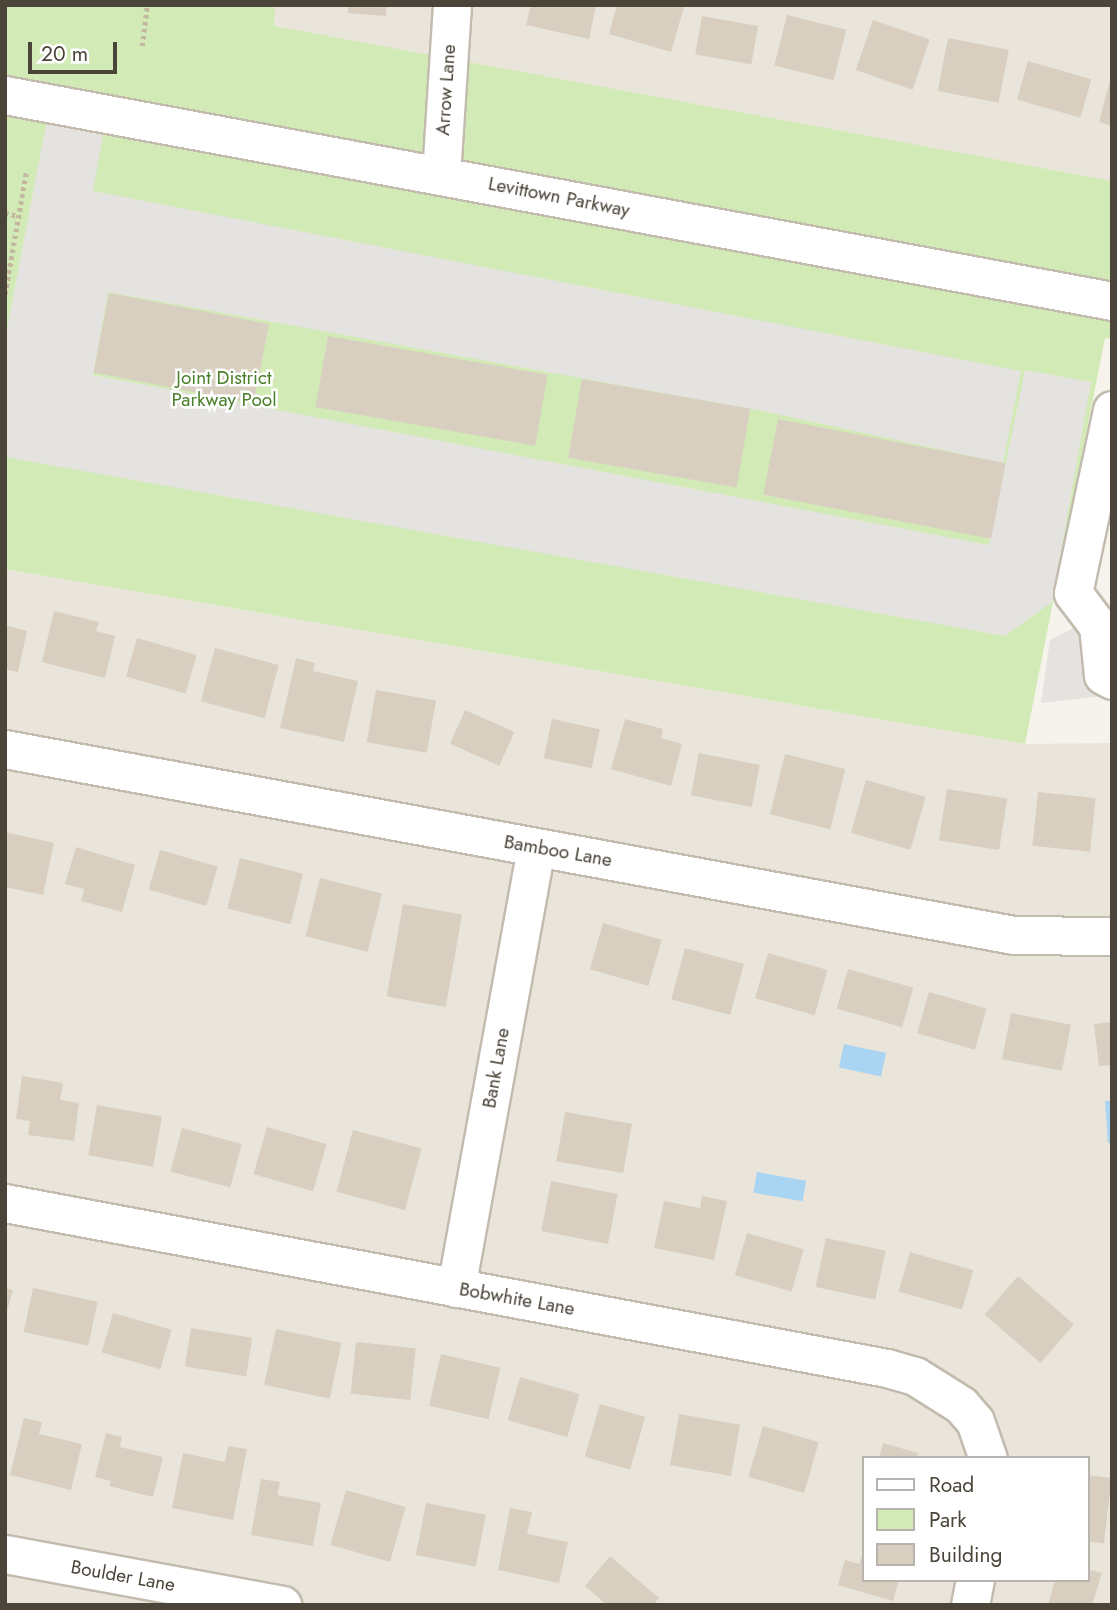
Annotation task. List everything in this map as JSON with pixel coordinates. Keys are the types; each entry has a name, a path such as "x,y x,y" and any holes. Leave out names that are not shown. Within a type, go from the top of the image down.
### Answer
{"street":[{"name":"Arrow Lane","path":"441,175 452,5"},
{"name":"Levittown Parkway","path":"5,96 1112,301"},
{"path":"1112,410 1073,593 1105,626 1103,676 1112,680"},
{"name":"Bamboo Lane","path":"5,748 1013,935 1112,936"},
{"name":"Bank Lane","path":"456,1288 536,847"},
{"name":"Bobwhite Lane","path":"5,1203 915,1376 961,1405 975,1421 988,1456"},
{"name":"Boulder Lane","path":"5,1554 282,1605"},
{"path":"970,1605 975,1582"}],"path":[{"path":"142,46 147,5"},
{"path":"5,294 26,172"},
{"path":"5,213 18,216"}],"shaded area":[{"path":"154,5 1112,5 1112,181 473,65"},
{"path":"49,109 106,119 93,191 1021,371 1003,463 762,411 108,292 93,375 989,545 1025,370 1091,382 1052,602 1005,636 5,457 5,339"},
{"path":"5,569 1025,744 1112,743 1112,1605 5,1605"},
{"path":"1112,609 1112,695 1041,703 1050,640"}],"green space":[{"name":"Joint District Parkway Pool","path":"5,5 275,5 274,26 1112,181 1112,339 1105,338 1025,744 5,569"}],"water":[{"path":"844,1044 886,1053 881,1076 839,1067"},
{"path":"1105,1101 1112,1101 1112,1142 1108,1143"},
{"path":"757,1172 806,1181 803,1201 753,1193"}],"building":[{"path":"348,5 387,5 386,16 348,13"},
{"path":"531,5 596,5 589,39 526,25"},
{"path":"617,5 684,7 671,52 609,34"},
{"path":"787,15 846,30 834,80 774,65"},
{"path":"702,16 758,26 751,64 695,54"},
{"path":"873,20 930,40 912,90 856,70"},
{"path":"948,38 1009,50 999,103 938,91"},
{"path":"1028,61 1091,79 1080,118 1017,99"},
{"path":"1109,84 1112,85 1112,126 1099,122"},
{"path":"109,293 269,324 254,404 94,373"},
{"path":"328,336 548,375 535,446 315,407"},
{"path":"582,379 750,409 737,487 568,458"},
{"path":"778,419 1006,463 991,539 763,495"},
{"path":"54,611 99,622 96,631 115,636 105,678 42,662"},
{"path":"5,625 27,631 18,672 5,669"},
{"path":"137,638 197,655 186,694 126,676"},
{"path":"215,648 279,665 265,718 201,701"},
{"path":"296,658 315,663 313,671 358,681 344,742 280,728"},
{"path":"376,690 436,701 427,753 367,742"},
{"path":"465,710 514,732 499,766 450,744"},
{"path":"552,719 600,729 592,768 544,758"},
{"path":"625,719 663,729 661,738 682,744 671,786 611,769"},
{"path":"699,753 760,765 752,807 691,795"},
{"path":"785,754 845,769 830,829 770,814"},
{"path":"866,780 926,797 910,850 851,833"},
{"path":"947,789 1007,799 999,850 939,840"},
{"path":"1038,792 1096,798 1090,852 1032,846"},
{"path":"5,832 54,843 43,895 5,887"},
{"path":"76,847 135,865 122,912 81,901 84,889 65,884"},
{"path":"160,850 218,867 206,906 149,889"},
{"path":"240,858 303,874 290,924 227,908"},
{"path":"320,878 382,893 368,952 305,936"},
{"path":"403,904 462,914 446,1007 387,997"},
{"path":"603,923 662,940 648,986 590,969"},
{"path":"685,948 744,964 730,1015 671,999"},
{"path":"768,953 828,970 815,1015 755,998"},
{"path":"848,969 913,988 902,1027 837,1008"},
{"path":"929,992 987,1009 975,1050 917,1033"},
{"path":"1011,1013 1071,1025 1062,1071 1002,1059"},
{"path":"1112,1022 1112,1065 1099,1066 1094,1024"},
{"path":"22,1076 63,1083 60,1100 79,1103 74,1141 28,1135 30,1121 16,1119"},
{"path":"97,1105 162,1116 153,1167 88,1155"},
{"path":"565,1112 632,1124 623,1173 556,1161"},
{"path":"267,1127 327,1144 313,1191 253,1174"},
{"path":"182,1128 242,1144 230,1188 170,1171"},
{"path":"353,1130 422,1148 405,1210 336,1192"},
{"path":"551,1181 618,1194 608,1244 541,1231"},
{"path":"702,1196 727,1201 714,1260 654,1248 664,1201 700,1208"},
{"path":"747,1233 804,1249 792,1292 735,1275"},
{"path":"826,1238 886,1251 875,1300 816,1287"},
{"path":"910,1252 973,1270 962,1310 899,1291"},
{"path":"1018,1276 1074,1325 1040,1363 985,1314"},
{"path":"5,1288 13,1290 6,1315 5,1315"},
{"path":"33,1288 98,1302 88,1346 24,1332"},
{"path":"113,1313 172,1330 160,1369 102,1352"},
{"path":"191,1328 252,1338 246,1376 185,1367"},
{"path":"276,1329 342,1343 330,1399 264,1385"},
{"path":"356,1342 416,1348 410,1400 351,1394"},
{"path":"441,1354 500,1368 489,1419 429,1406"},
{"path":"520,1377 580,1394 567,1437 508,1420"},
{"path":"600,1404 645,1417 630,1470 585,1457"},
{"path":"679,1414 740,1425 731,1476 670,1465"},
{"path":"24,1418 42,1422 39,1434 82,1444 71,1490 10,1475"},
{"path":"763,1426 819,1442 804,1493 748,1477"},
{"path":"106,1433 122,1437 120,1447 163,1457 153,1497 109,1486 111,1481 95,1477"},
{"path":"883,1443 918,1453 917,1456 880,1456"},
{"path":"228,1446 247,1449 233,1520 172,1508 183,1453 225,1462"},
{"path":"1089,1475 1112,1478 1104,1544 1089,1542"},
{"path":"261,1479 280,1482 277,1495 321,1503 313,1546 251,1535"},
{"path":"346,1490 406,1507 390,1562 330,1545"},
{"path":"426,1503 486,1515 476,1567 416,1555"},
{"path":"510,1508 532,1512 527,1534 568,1542 559,1583 498,1570"},
{"path":"862,1555 862,1582 898,1582 893,1601 838,1585 845,1560 859,1564"},
{"path":"610,1556 659,1598 653,1605 607,1605 585,1586"},
{"path":"1089,1570 1102,1573 1092,1605 1048,1605 1054,1582 1089,1582"}]}
